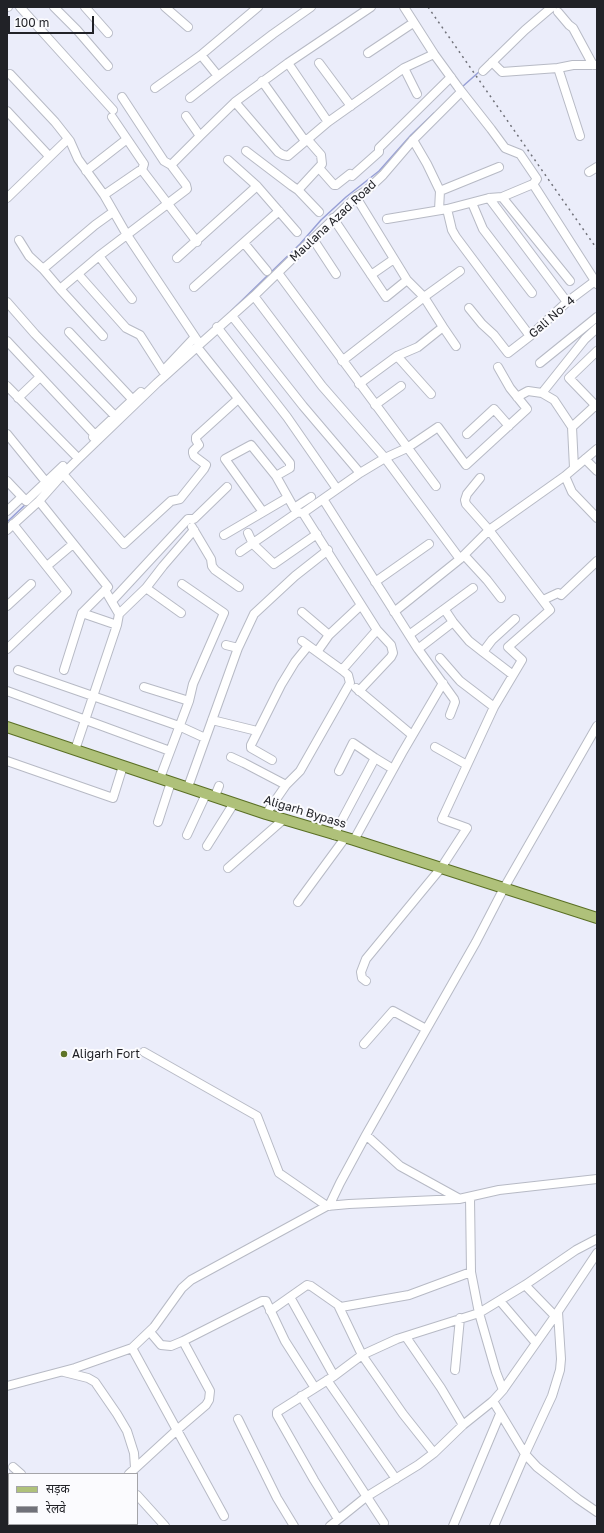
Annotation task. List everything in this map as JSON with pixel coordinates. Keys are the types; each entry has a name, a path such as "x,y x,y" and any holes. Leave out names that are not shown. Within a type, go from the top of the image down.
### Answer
{"main road":[{"name":"Aligarh Bypass","path":"7,727 266,814 350,839 597,918"}],"street":[{"path":"20,7 113,113 127,139 144,164 142,170 104,195"},
{"path":"54,7 77,30 108,66"},
{"path":"85,7 108,33"},
{"path":"167,7 188,27"},
{"path":"244,7 250,14"},
{"path":"155,88 201,55 258,7"},
{"path":"190,98 273,34 311,7"},
{"path":"171,165 235,102 288,62 371,7"},
{"path":"387,218 443,209 489,198 502,197 533,184 537,179 520,154 505,148 460,90 413,23 404,7"},
{"path":"483,71 555,9 573,28 595,65"},
{"path":"368,53 413,23"},
{"path":"235,102 272,145 284,155 288,156 328,122 404,68 434,54"},
{"path":"201,55 218,76"},
{"path":"288,62 328,122"},
{"path":"492,62 502,72 558,68 573,65 595,65"},
{"path":"319,63 351,106"},
{"path":"404,68 417,94"},
{"path":"558,68 580,136"},
{"path":"8,74 55,122 68,139 75,154 104,195 127,235 197,342 238,399 290,463 290,468 276,476"},
{"path":"319,168 334,185 350,174 352,176 379,152 379,148 451,77"},
{"path":"262,81 306,140 321,155 322,164 298,190"},
{"name":"Maulana Azad Road","path":"197,342 232,316 333,218 383,175 413,140 460,90"},
{"path":"60,289 99,256 187,189 186,185 171,165 164,161 122,96"},
{"path":"7,111 49,156"},
{"path":"186,116 200,136"},
{"path":"7,198 68,139"},
{"path":"86,171 127,139"},
{"path":"413,140 440,191 443,209 456,237 530,336"},
{"path":"246,151 298,190 319,212"},
{"path":"228,160 258,186 297,232"},
{"path":"440,191 500,167"},
{"path":"589,172 597,167"},
{"path":"142,170 197,242"},
{"path":"533,184 596,283"},
{"path":"177,258 197,242 258,186"},
{"path":"356,197 407,280 424,296 456,346"},
{"path":"502,197 570,281"},
{"path":"489,198 567,302"},
{"path":"472,203 483,229 532,293"},
{"path":"194,287 279,211"},
{"path":"43,269 95,225 113,212"},
{"path":"333,218 386,296 407,280"},
{"path":"313,239 336,274"},
{"path":"18,240 29,256 43,269 103,336"},
{"path":"244,243 267,271"},
{"path":"99,256 132,299"},
{"path":"371,275 394,259"},
{"path":"342,361 424,296 460,271"},
{"path":"278,273 436,486"},
{"path":"78,274 126,328 140,335 163,371"},
{"name":"Gali No- 4","path":"469,308 482,324 494,335 508,353 530,336 567,302 596,283"},
{"path":"254,296 322,386 385,458 462,557 487,580 501,598"},
{"path":"7,302 35,334 115,416"},
{"path":"232,316 303,406 360,473"},
{"path":"540,363 597,317"},
{"path":"217,327 287,417 336,489"},
{"path":"359,384 397,356 418,348 443,327"},
{"path":"542,393 585,338 597,328"},
{"path":"69,332 132,399"},
{"path":"7,341 95,435"},
{"path":"7,480 26,501 132,399 197,342"},
{"path":"7,649 67,592 46,566 10,527 39,501 63,474 197,342"},
{"path":"572,427 596,405 569,378 597,351"},
{"path":"397,356 431,394"},
{"path":"240,552 298,511 323,499 360,473 385,458 407,448 438,427 466,465 527,409 517,397 498,367"},
{"path":"18,398 40,377"},
{"path":"7,386 75,455"},
{"path":"375,405 401,386"},
{"path":"517,397 528,391 542,393 554,400 572,427 574,468"},
{"path":"63,474 124,544 171,501 180,499 204,469 206,465 194,456 193,453 199,445 196,437 238,399"},
{"path":"467,434 494,409 509,426"},
{"path":"7,434 46,482"},
{"path":"263,512 225,459 251,445 276,476 287,498 317,534 377,630 391,645 393,653 391,657 359,691"},
{"path":"394,612 462,557 489,530 564,476 597,449"},
{"path":"585,459 597,472"},
{"path":"564,476 572,492 597,518"},
{"path":"366,981 362,978 361,972 366,959 441,868 467,828 442,819 494,707 522,660 508,646 550,610 489,530 466,504 465,500 467,494 480,478"},
{"path":"112,601 188,519 194,519 227,487"},
{"path":"7,511 22,497"},
{"path":"298,511 311,497"},
{"path":"224,535 287,498"},
{"path":"323,499 418,649 444,683 455,702 450,715"},
{"path":"39,501 108,587 82,612 64,670"},
{"path":"188,519 211,560 212,566 215,570 239,587"},
{"path":"75,750 120,614 146,588 194,530"},
{"path":"248,533 252,544 274,564 317,534"},
{"path":"46,566 73,544"},
{"path":"375,582 429,544"},
{"path":"188,787 204,738 238,648 254,614 295,576 328,550"},
{"path":"543,600 558,593 561,595 597,561"},
{"path":"7,606 31,584"},
{"path":"160,778 189,701 193,684 224,613 182,584"},
{"path":"146,588 181,613"},
{"path":"409,635 473,588"},
{"path":"105,590 120,614"},
{"path":"317,652 329,635 361,605"},
{"path":"445,610 469,641 513,675"},
{"path":"82,612 117,625"},
{"path":"302,612 329,635"},
{"path":"483,652 492,640 515,619"},
{"path":"418,649 453,622"},
{"path":"342,670 377,630"},
{"path":"272,760 251,748 251,745 287,674 305,643 348,675 350,683 412,735"},
{"path":"226,645 238,648"},
{"path":"440,658 460,681 494,707"},
{"path":"18,670 179,726 204,738"},
{"path":"266,814 286,784 300,771 350,683"},
{"path":"298,902 350,839 444,683"},
{"path":"144,687 189,701"},
{"path":"7,691 170,751"},
{"path":"212,720 257,732"},
{"path":"328,1206 366,1134 597,726"},
{"path":"339,771 353,743 393,769"},
{"path":"434,747 467,765"},
{"path":"231,757 244,762 286,784"},
{"path":"334,835 375,758"},
{"path":"7,761 113,798 123,766"},
{"path":"158,822 171,782"},
{"path":"187,835 211,795 219,786"},
{"path":"207,846 234,803"},
{"path":"228,868 284,819"},
{"path":"364,1044 393,1011 426,1029"},
{"path":"144,1052 257,1116 279,1173 328,1206"},
{"path":"366,1134 400,1166 459,1199"},
{"path":"7,1386 61,1372 132,1348 150,1332 182,1288 191,1280 328,1206 459,1199 499,1190 597,1179"},
{"path":"470,1197 471,1272 479,1313 496,1372 503,1390"},
{"path":"338,1519 277,1415 277,1412 330,1378 362,1355 389,1342 479,1313 525,1285 576,1250 597,1239"},
{"path":"330,1526 366,1497 434,1453 463,1425 493,1401 503,1390 597,1253"},
{"path":"339,1307 409,1295 471,1272"},
{"path":"270,1310 305,1286 309,1285 339,1307 362,1355 403,1414 434,1453"},
{"path":"494,1526 552,1396 560,1370 561,1359 556,1314 525,1285"},
{"path":"290,1297 330,1378 396,1479"},
{"path":"150,1332 158,1342 164,1346 170,1346 183,1341 262,1301 267,1302 285,1341 315,1388"},
{"path":"500,1301 536,1342"},
{"path":"455,1370 460,1318"},
{"path":"406,1337 441,1388 463,1425"},
{"path":"132,1471 210,1400 210,1391 183,1341"},
{"path":"132,1348 178,1429 224,1516"},
{"path":"61,1372 88,1378 95,1382 127,1431 134,1453 132,1471"},
{"path":"301,1396 384,1523"},
{"path":"493,1401 525,1454 537,1467 597,1512"},
{"path":"452,1526 500,1414"},
{"path":"238,1419 277,1498 294,1526"},
{"path":"13,1467 20,1473"},
{"path":"138,1496 165,1526"}],"waterway":[{"path":"462,87 480,71"},
{"path":"231,311 300,244 321,220 346,197 379,171 411,135 434,113"},
{"path":"7,522 26,504"}],"railway":[{"path":"428,7 597,249"}],"place":[{"name":"Aligarh Fort","path":"64,1054"}]}
